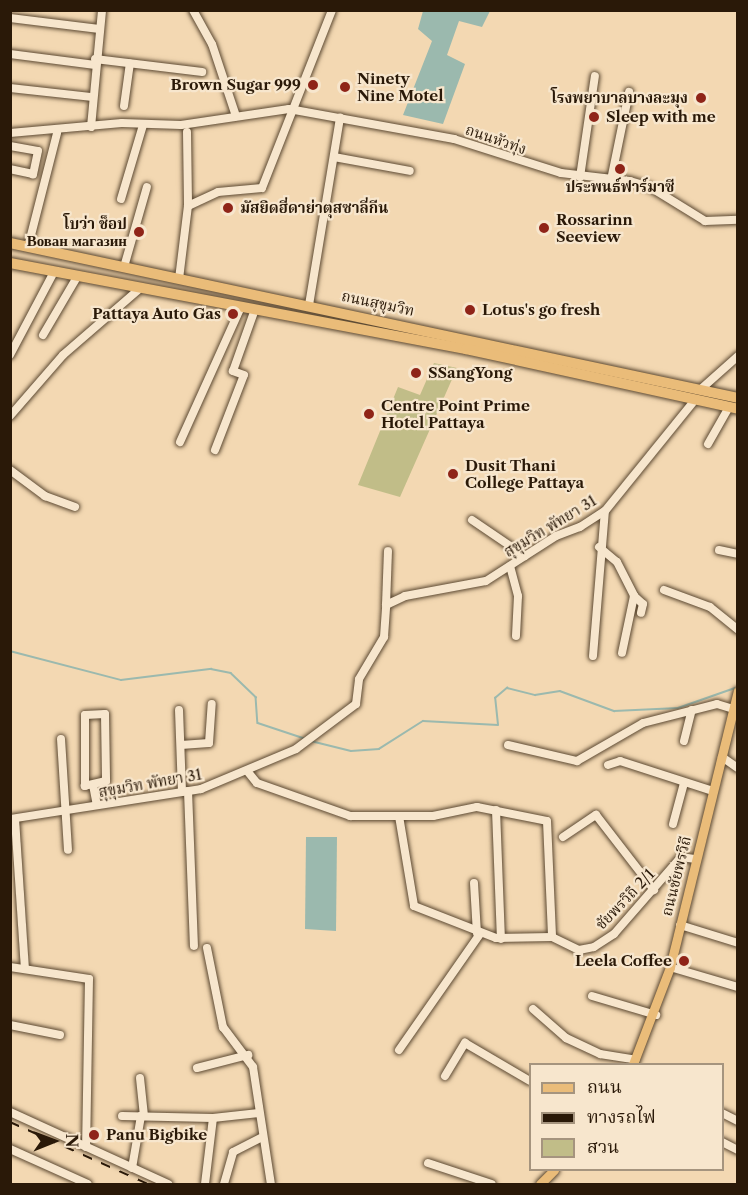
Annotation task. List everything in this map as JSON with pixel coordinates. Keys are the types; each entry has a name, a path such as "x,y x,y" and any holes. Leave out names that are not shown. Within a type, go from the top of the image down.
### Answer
{"highway":[{"name":"ถนนสุขุมวิท","path":"10,243 368,316 738,398"},
{"name":"ถนนสุขุมวิท","path":"11,266 54,272 363,333 466,350 733,408"},
{"path":"363,333 371,327 368,316"}],"main road":[{"name":"ถนนชัยพรวิถี","path":"635,1063 656,1015 670,967 722,757 733,731 733,709 737,693"},
{"path":"540,1185 553,1171"}],"street":[{"path":"91,127 91,97 102,10"},
{"path":"193,10 212,44 236,116"},
{"path":"188,207 218,192 262,188 289,110 332,10"},
{"path":"10,18 99,29"},
{"path":"10,54 130,63 202,72"},
{"path":"124,106 130,63"},
{"path":"580,177 595,76"},
{"path":"10,88 91,97"},
{"path":"611,180 629,92"},
{"name":"ถนนหัวทุ่ง","path":"10,133 57,133 91,127 181,125 289,110 454,139 580,177 650,187 705,220 738,220"},
{"path":"309,305 340,118"},
{"path":"121,199 143,125"},
{"path":"178,279 188,207 187,132"},
{"path":"28,247 57,133"},
{"path":"10,146 38,151 33,174 10,169"},
{"path":"334,157 410,171"},
{"path":"124,267 147,187"},
{"path":"10,355 54,272"},
{"path":"43,335 77,277"},
{"path":"10,416 63,355 138,290"},
{"path":"180,442 240,309"},
{"path":"215,450 244,375 233,371 254,312"},
{"path":"701,389 738,356"},
{"name":"สุขุมวิท พัทยา 31","path":"13,819 185,791 248,772 299,746 356,704 359,680 384,638 386,605 405,596 486,581 605,511 695,400"},
{"path":"708,444 733,408"},
{"path":"10,470 45,496 75,507"},
{"path":"593,656 599,547 605,511"},
{"path":"472,520 525,556"},
{"path":"599,547 617,562 634,596 643,604 641,613"},
{"path":"719,550 738,554"},
{"path":"386,605 388,551"},
{"path":"510,566 518,596 516,636"},
{"path":"664,590 710,607 738,630"},
{"path":"622,653 634,596"},
{"path":"181,745 209,742 212,704"},
{"path":"508,745 577,762 643,723 717,704 733,709"},
{"path":"179,710 194,946"},
{"path":"684,741 692,710"},
{"path":"105,714 106,781 93,785 85,786 85,715 105,714"},
{"path":"61,739 63,812 68,850"},
{"path":"722,757 738,768"},
{"path":"608,765 620,761 713,791"},
{"path":"248,772 257,783 350,816 399,816 477,807 547,821 552,937"},
{"path":"673,824 684,783"},
{"path":"93,785 97,806"},
{"path":"496,810 501,939"},
{"path":"563,837 596,814 654,890"},
{"name":"ชัยพรวิถี 2/1","path":"399,816 414,906 478,933 501,939 552,937 579,950 594,947 654,890 681,857 696,859"},
{"path":"13,819 25,969"},
{"path":"399,1050 478,933 474,883"},
{"path":"680,925 738,943"},
{"path":"207,948 223,1027 248,1055 271,1185"},
{"path":"10,967 89,979 86,1147"},
{"path":"670,967 738,987"},
{"path":"592,996 656,1015"},
{"path":"533,1009 566,1038 600,1054 635,1063"},
{"path":"10,1025 60,1035"},
{"path":"445,1076 465,1043 529,1080"},
{"path":"197,1068 248,1055"},
{"path":"132,1168 143,1116 140,1078"},
{"path":"10,1112 168,1185"},
{"path":"122,1116 213,1118 259,1113"},
{"path":"724,1114 738,1121"},
{"path":"205,1185 213,1118"},
{"path":"224,1185 233,1152 262,1137"},
{"path":"724,1143 738,1150"},
{"path":"10,1149 85,1184"},
{"path":"428,1163 492,1185"}],"green space":[{"path":"434,363 457,368 400,497 358,485 398,387 420,395"}],"water":[{"path":"423,11 490,11 482,27 459,21 447,55 465,64 443,124 403,115 432,41 418,29"},
{"path":"306,837 337,837 336,931 305,929"}],"waterway":[{"path":"10,651 121,680 211,669 231,673 256,697 258,723 306,739"},
{"path":"311,741 351,751 379,749 423,721 498,725 495,698 507,688 535,695 560,691 614,711 678,708 735,688"}],"railway":[{"path":"10,1122 148,1184"}],"place":[{"name":"Brown Sugar 999","path":"313,85"},
{"name":"Ninety Nine Motel","path":"345,87"},
{"name":"โรงพยาบาลบางละมุง","path":"701,98"},
{"name":"Sleep with me","path":"594,117"},
{"name":"ประพนธ์ฟาร์มาซี","path":"620,169"},
{"name":"มัสยิดฮี่ดาย่าตุสซาลี่กีน","path":"228,208"},
{"name":"Rossarinn Seeview","path":"544,228"},
{"name":"โบว่า ช็อป Вован магазин","path":"139,232"},
{"name":"Lotus's go fresh","path":"470,310"},
{"name":"Pattaya Auto Gas","path":"233,314"},
{"name":"SSangYong","path":"416,373"},
{"name":"Centre Point Prime Hotel Pattaya","path":"369,414"},
{"name":"Dusit Thani College Pattaya","path":"453,474"},
{"name":"Leela Coffee","path":"684,961"},
{"name":"Panu Bigbike","path":"94,1135"}]}
